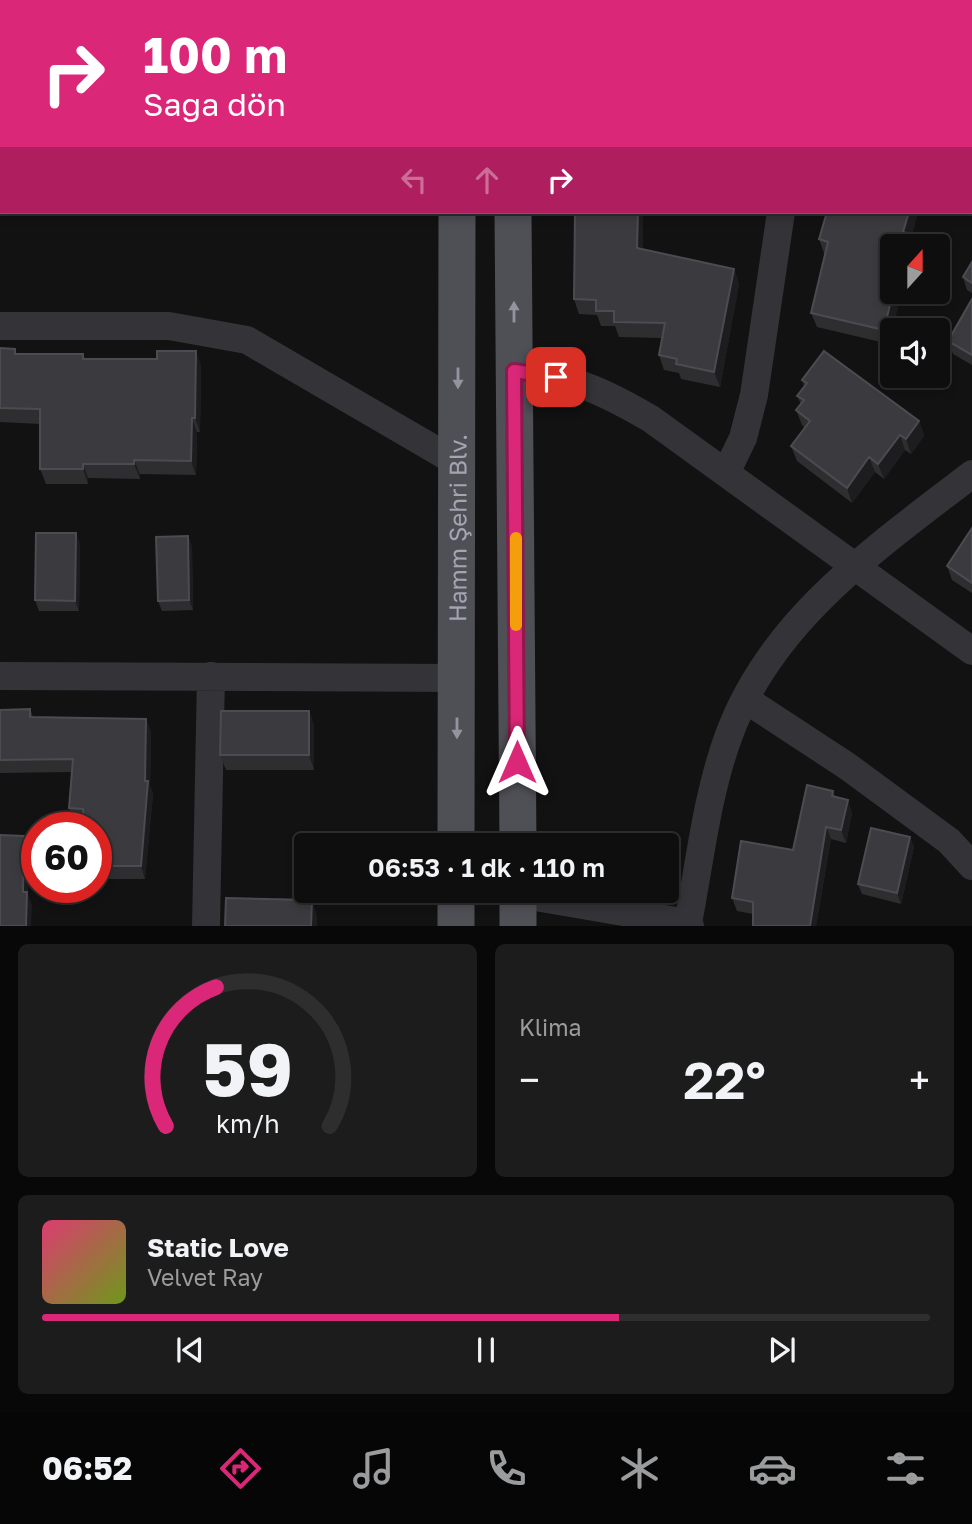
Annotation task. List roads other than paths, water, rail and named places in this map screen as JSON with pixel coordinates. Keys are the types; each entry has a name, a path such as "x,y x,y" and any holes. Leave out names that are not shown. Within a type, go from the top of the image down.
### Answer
{"main road":[{"name":"Hamm Şehri Blv.","path":"456,833 457,214"},
{"path":"513,214 518,833"},
{"path":"456,903 456,926"}],"street":[{"path":"726,473 743,438 754,395 781,214"},
{"path":"0,326 169,326 247,340 458,463"},
{"path":"514,371 556,377 615,400 651,419 972,651"},
{"path":"518,903 689,924 719,764 729,734 761,670 807,610 855,565 972,474"},
{"path":"0,676 457,678"},
{"path":"206,926 211,676"},
{"path":"745,699 847,766 949,841 972,866"}]}
